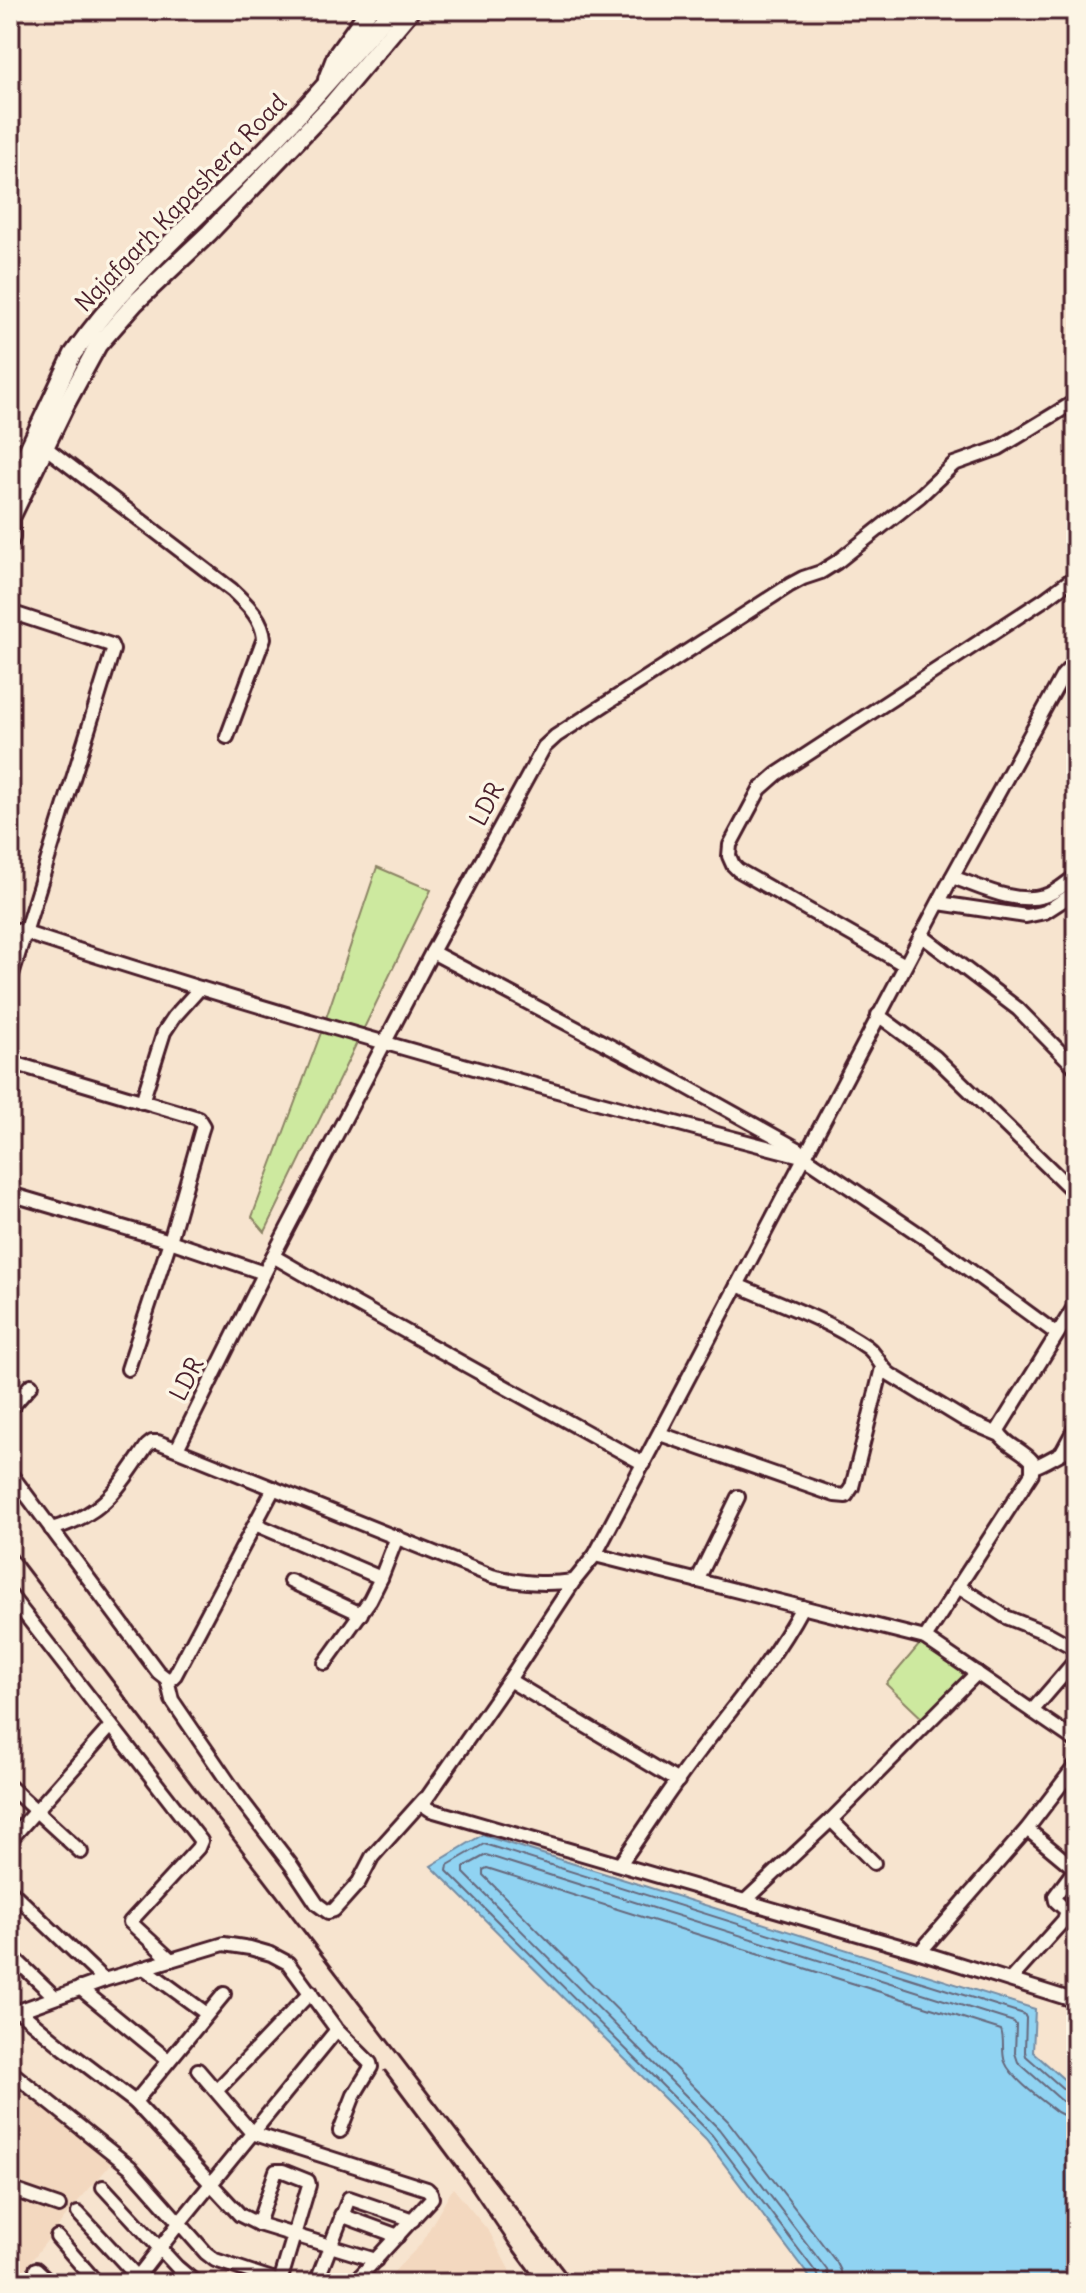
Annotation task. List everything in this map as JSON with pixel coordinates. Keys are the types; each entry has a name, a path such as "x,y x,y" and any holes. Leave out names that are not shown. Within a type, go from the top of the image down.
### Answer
{"main road":[{"path":"324,88 336,56 369,10"},
{"name":"Najafgarh Kapashera Road","path":"10,488 50,421 73,354 113,304 324,88 391,10"},
{"path":"11,518 45,447 50,421 112,327 209,233 332,104 411,10"}],"street":[{"name":"LDR","path":"177,1449 264,1273 540,753 556,736 790,585 829,568 920,496 954,464 999,448 1076,401"},
{"path":"45,447 232,590 258,619 264,638 227,737"},
{"path":"10,544 13,538 11,518"},
{"path":"905,965 738,870 729,856 730,845 760,789 777,774 993,634 1076,576"},
{"path":"10,612 111,645 113,650 10,981"},
{"path":"10,1473 158,1672 167,1679 172,1700 317,1904 326,1911 334,1910 359,1882 372,1857 424,1799 595,1555 952,877 1063,675 1076,661"},
{"path":"952,877 1016,898 1029,899 1045,896 1076,876"},
{"path":"939,903 1026,916 1045,912 1076,892"},
{"path":"10,928 200,988 555,1091 805,1157"},
{"path":"921,935 1018,1009 1076,1068"},
{"path":"432,952 798,1149 805,1157 938,1247 1057,1334"},
{"path":"142,1102 164,1032 200,988"},
{"path":"878,1015 935,1057 1076,1194"},
{"path":"10,1062 198,1118 203,1126 128,1369"},
{"path":"10,1194 170,1241 264,1273"},
{"path":"273,1256 644,1464"},
{"path":"737,1285 844,1333 870,1350 891,1375 965,1420 998,1434 1027,1455 1033,1467"},
{"path":"998,1434 1000,1425 1076,1304"},
{"path":"660,1434 835,1495 846,1496 852,1487 882,1368"},
{"path":"10,1409 31,1385"},
{"path":"1062,1452 1076,1426"},
{"path":"51,1529 67,1525 101,1506 116,1491 147,1446 158,1442 505,1579 550,1584 574,1581"},
{"path":"925,1638 1033,1467 1076,1447"},
{"path":"167,1679 175,1675 274,1488"},
{"path":"697,1581 738,1497"},
{"path":"255,1524 381,1578"},
{"path":"325,1663 361,1614 381,1578 397,1537"},
{"path":"595,1555 925,1638 1076,1741"},
{"path":"290,1581 361,1614"},
{"path":"958,1586 1006,1617 1049,1634 1076,1649"},
{"path":"10,1595 201,1841 130,1922 171,1960"},
{"path":"620,1864 678,1781 750,1689 781,1645 802,1607"},
{"path":"1032,1711 1076,1660"},
{"path":"745,1901 831,1820 977,1673"},
{"path":"509,1680 678,1781"},
{"path":"10,1839 111,1726"},
{"path":"920,1952 1027,1829 1076,1765"},
{"path":"10,1787 81,1852"},
{"path":"424,1799 425,1806 431,1810 920,1952 1076,2001"},
{"path":"831,1820 874,1863"},
{"path":"1010,1980 1064,1920 1067,1911 1055,1896 1076,1868 1027,1829"},
{"path":"10,1890 104,1980"},
{"path":"14,2012 104,1980 224,1944 271,1954 288,1963 336,2029 370,2063 371,2067 354,2095 340,2131"},
{"path":"10,1954 55,1997"},
{"path":"144,1968 207,2014"},
{"path":"80,1988 168,2060"},
{"path":"217,2090 311,1992"},
{"path":"135,2102 224,1994"},
{"path":"14,2012 135,2102 240,2215 258,2224 376,2260"},
{"path":"78,2213 138,2281 180,2222 336,2029"},
{"path":"198,2070 252,2133 429,2190 432,2198 354,2283"},
{"path":"10,2071 130,2167 215,2260 282,2282 293,2234 310,2183 276,2171 258,2224"},
{"path":"103,2187 196,2283"},
{"path":"10,2189 59,2206"},
{"path":"316,2283 350,2198 413,2220"},
{"path":"341,2215 398,2236"},
{"path":"57,2237 97,2283"},
{"path":"36,2269 51,2283"},
{"path":"1074,2283 1076,2277"}],"shaded area":[{"path":"19,2083 112,2163 14,2283 10,2283 10,2092"},
{"path":"453,2188 490,2233 516,2283 383,2283 420,2245"}],"green space":[{"path":"377,867 431,890 265,1232 252,1217 322,1030"},
{"path":"925,1638 977,1673 927,1723 886,1684"}],"water":[{"path":"482,1835 1035,2009 1033,2052 1076,2090 1076,2250 1066,2283 814,2283 706,2140 431,1866"}],"railway":[{"path":"10,1547 573,2283"},
{"path":"385,2071 538,2283"}]}
